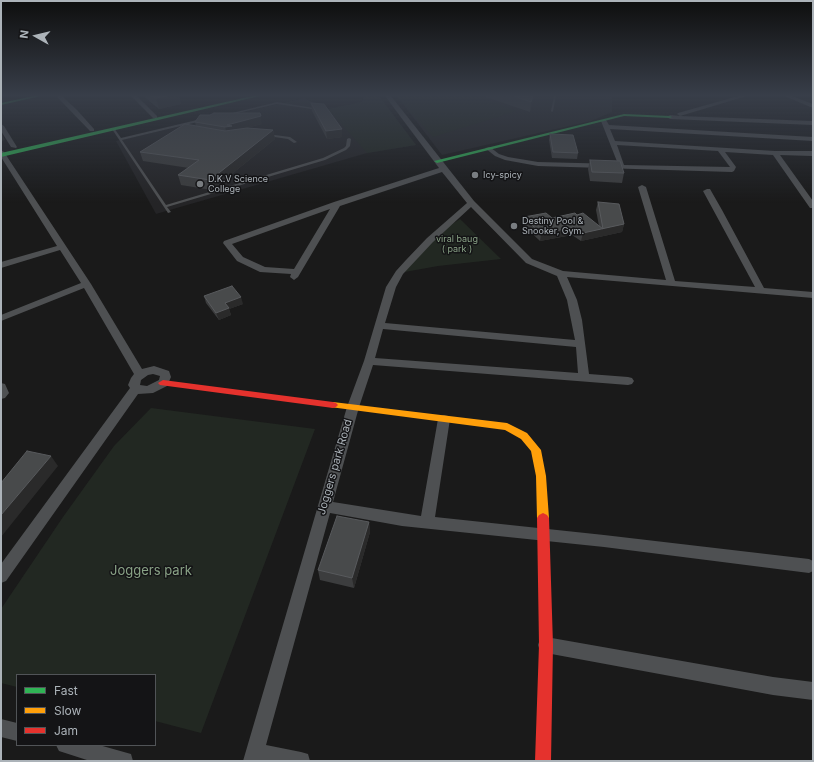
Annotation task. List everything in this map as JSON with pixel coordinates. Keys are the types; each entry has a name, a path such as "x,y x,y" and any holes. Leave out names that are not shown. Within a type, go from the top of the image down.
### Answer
{"street":[{"path":"4,132 14,147"},
{"path":"1,153 14,147 85,132"},
{"path":"1,153 101,132"},
{"path":"415,132 471,203 510,244 529,261 561,274 813,295"},
{"path":"437,161 488,148 565,132"},
{"path":"608,132 622,167"},
{"path":"713,132 813,139"},
{"path":"613,143 812,154 813,152 806,139"},
{"path":"488,148 497,155 521,162 732,170 733,167 720,150"},
{"path":"1,153 86,284 140,374"},
{"path":"774,153 813,206"},
{"path":"337,204 296,274 263,270 240,259 227,243 337,204 444,169"},
{"path":"642,187 671,283"},
{"path":"707,191 725,221 761,291"},
{"name":"Joggers park Road","path":"253,756 353,407 392,288 399,273 430,240 471,203"},
{"path":"1,265 61,246"},
{"path":"561,274 572,300 582,344 584,377"},
{"path":"1,318 86,284"},
{"path":"380,326 582,344"},
{"path":"369,360 628,381"},
{"path":"136,388 134,381 140,374 149,370 159,370 165,374 166,377 163,383"},
{"path":"136,388 139,390 149,390 163,383 507,427 524,436 536,450 541,476 544,535 546,645 543,761"},
{"path":"1,387 3,393 1,395"},
{"path":"1,576 136,388"},
{"path":"427,522 444,419"},
{"path":"324,506 427,522 604,541 809,566"},
{"path":"546,645 773,686 813,691"},
{"path":"1,728 16,732"},
{"path":"69,746 124,761"},
{"path":"253,756 301,761"}],"lane":[{"path":"115,132 169,212"},
{"path":"120,139 152,132"},
{"path":"265,135 289,138 295,142"},
{"path":"166,206 324,159 345,149 348,146 349,139"}],"shaded area":[{"name":"D.K.V Science College","path":"157,132 406,132 416,145 367,153 156,214 116,141"},
{"path":"424,132 545,132 442,155"}],"green space":[{"path":"348,132 406,132 416,145 367,153"},
{"path":"428,132 451,132 433,137"},
{"name":"viral baug ( park )","path":"460,219 501,259 438,266 399,273 437,234"},
{"name":"Joggers park","path":"151,408 315,429 201,733 156,721 156,674 16,674 16,687 1,683 1,609 63,517 114,446"}],"building":[{"path":"173,132 271,132 210,180 178,175 199,160 140,152"},
{"path":"550,134 573,135 578,153 553,152"},
{"path":"590,160 620,161 624,173 592,172"},
{"path":"598,202 619,204 624,224 603,229"},
{"path":"546,213 552,218 575,213 577,215 583,213 603,229 583,233 574,227 541,234 524,217"},
{"path":"232,286 241,297 225,303 229,308 216,313 204,296"},
{"path":"27,451 51,456 1,515 1,483"},
{"path":"337,516 369,522 352,578 318,570"}],"traffic: fast":[{"path":"1,155 103,132"},
{"path":"437,161 557,132"}],"traffic: slow":[{"path":"333,405 507,427 524,436 536,450 541,476 543,518"}],"traffic: jam":[{"path":"163,383 333,405"},
{"path":"543,518 546,645 543,761"}],"place":[{"name":"Icy-spicy","path":"475,175"},
{"name":"D.K.V Science College","path":"200,184"},
{"name":"Destiny Pool & Snooker, Gym.","path":"514,226"}]}
